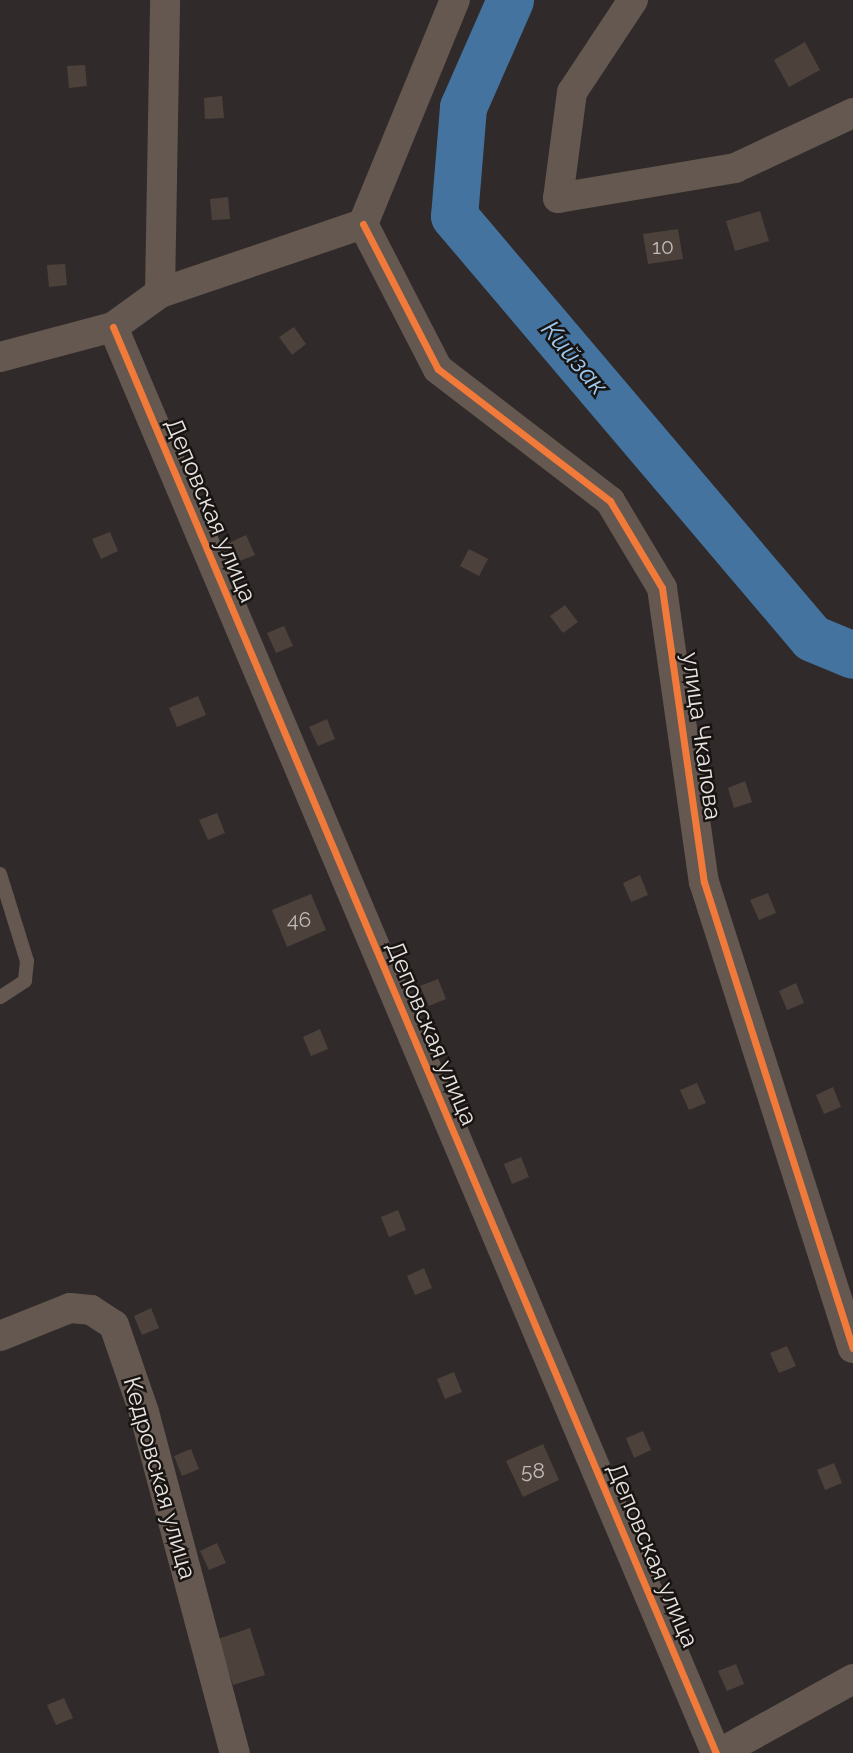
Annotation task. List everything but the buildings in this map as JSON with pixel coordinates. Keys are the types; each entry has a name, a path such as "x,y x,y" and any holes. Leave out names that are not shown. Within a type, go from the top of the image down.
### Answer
{"street":[{"path":"160,293 164,0"},
{"path":"0,357 113,327 160,293 363,223 455,0"},
{"path":"633,0 572,92 558,198 735,168 853,113"},
{"name":"улица Чкалова","path":"363,223 438,369 610,501 662,589 704,882 853,1348"},
{"name":"Деповская улица","path":"113,327 718,1753"},
{"name":"Кедровская улица","path":"0,1336 70,1308 91,1310 114,1325 145,1412 235,1753"},
{"path":"718,1753 853,1679"}],"lane":[{"path":"0,874 27,961 25,981 0,997"}],"waterway":[{"name":"Кийзак","path":"510,0 463,107 454,216 812,638 853,655"}],"cycle path":[{"path":"363,224 438,369 610,501 662,588 704,882 853,1348"},
{"path":"113,327 716,1753"}]}
